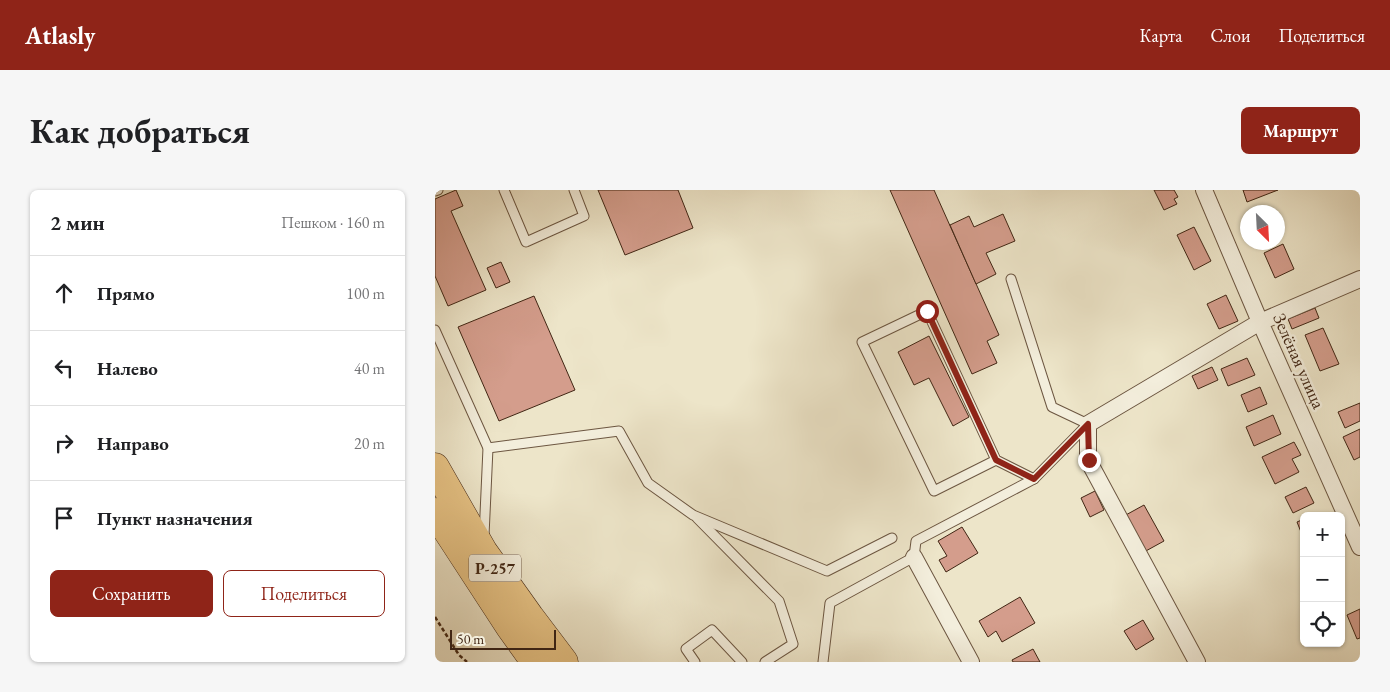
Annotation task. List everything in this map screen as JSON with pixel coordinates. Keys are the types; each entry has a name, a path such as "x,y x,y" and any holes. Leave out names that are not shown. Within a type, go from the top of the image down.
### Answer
{"highway":[{"name":"Р-257","path":"435,467 483,551 565,662"},
{"name":"Р-257","path":"435,512 535,662"}],"street":[{"name":"Зелёная улица","path":"1204,190 1260,322 1360,547"},
{"path":"1197,662 1089,460 1088,424 1260,322 1360,279"},
{"path":"914,557 971,662"}],"lane":[{"path":"504,190 526,242 584,216 574,190"},
{"path":"823,662 830,603 914,557 916,541 1034,479 1088,424 1052,407 1011,279"},
{"path":"996,460 933,491 862,342 927,311 996,460 1034,479"},
{"path":"435,330 488,448 483,551"},
{"path":"488,448 619,431 648,483 693,515 779,601 793,644 765,662"},
{"path":"693,515 827,571 892,538"},
{"path":"695,662 686,649 712,630 742,662"}],"path":[{"path":"435,617 459,655 467,662"}],"building":[{"path":"456,190 463,206 451,211 486,290 448,306 435,276 435,199"},
{"path":"598,190 678,190 693,228 625,255"},
{"path":"890,190 934,190 999,335 987,341 997,363 972,374"},
{"path":"1154,190 1174,190 1178,197 1174,199 1177,204 1164,210"},
{"path":"1243,190 1278,190 1247,202"},
{"path":"1003,214 1015,241 986,253 996,274 976,284 950,225 969,216 974,227"},
{"path":"1194,227 1211,261 1194,270 1177,235"},
{"path":"1285,249 1294,269 1275,278 1264,253 1270,250"},
{"path":"501,262 510,282 496,288 487,268"},
{"path":"1226,295 1238,321 1219,329 1207,304"},
{"path":"534,296 575,390 499,421 458,327"},
{"path":"1315,308 1319,318 1292,329 1288,319"},
{"path":"1323,328 1339,364 1320,371 1305,335"},
{"path":"929,336 969,417 953,426 929,378 914,385 898,352"},
{"path":"1247,358 1255,375 1228,386 1221,369"},
{"path":"1212,367 1218,380 1198,389 1192,376"},
{"path":"1260,387 1267,404 1248,412 1241,395"},
{"path":"1360,403 1360,421 1345,428 1338,412"},
{"path":"1273,415 1281,434 1254,446 1246,427"},
{"path":"1360,429 1360,457 1354,460 1343,437"},
{"path":"1294,442 1301,455 1292,459 1299,472 1275,484 1262,457"},
{"path":"1306,487 1314,503 1293,513 1285,497"},
{"path":"1095,491 1104,510 1090,517 1081,498"},
{"path":"1144,505 1164,541 1144,552 1124,516"},
{"path":"962,527 978,553 946,572 939,560 947,556 938,541"},
{"path":"1020,597 1035,623 1002,642 996,631 988,637 979,621"},
{"path":"1360,609 1360,638 1357,639 1347,615"},
{"path":"1143,620 1154,639 1136,650 1124,631"},
{"path":"1033,649 1040,662 1013,662 1012,660"}],"route":[{"path":"927,311 996,460 1034,479 1088,424 1089,460"}]}
